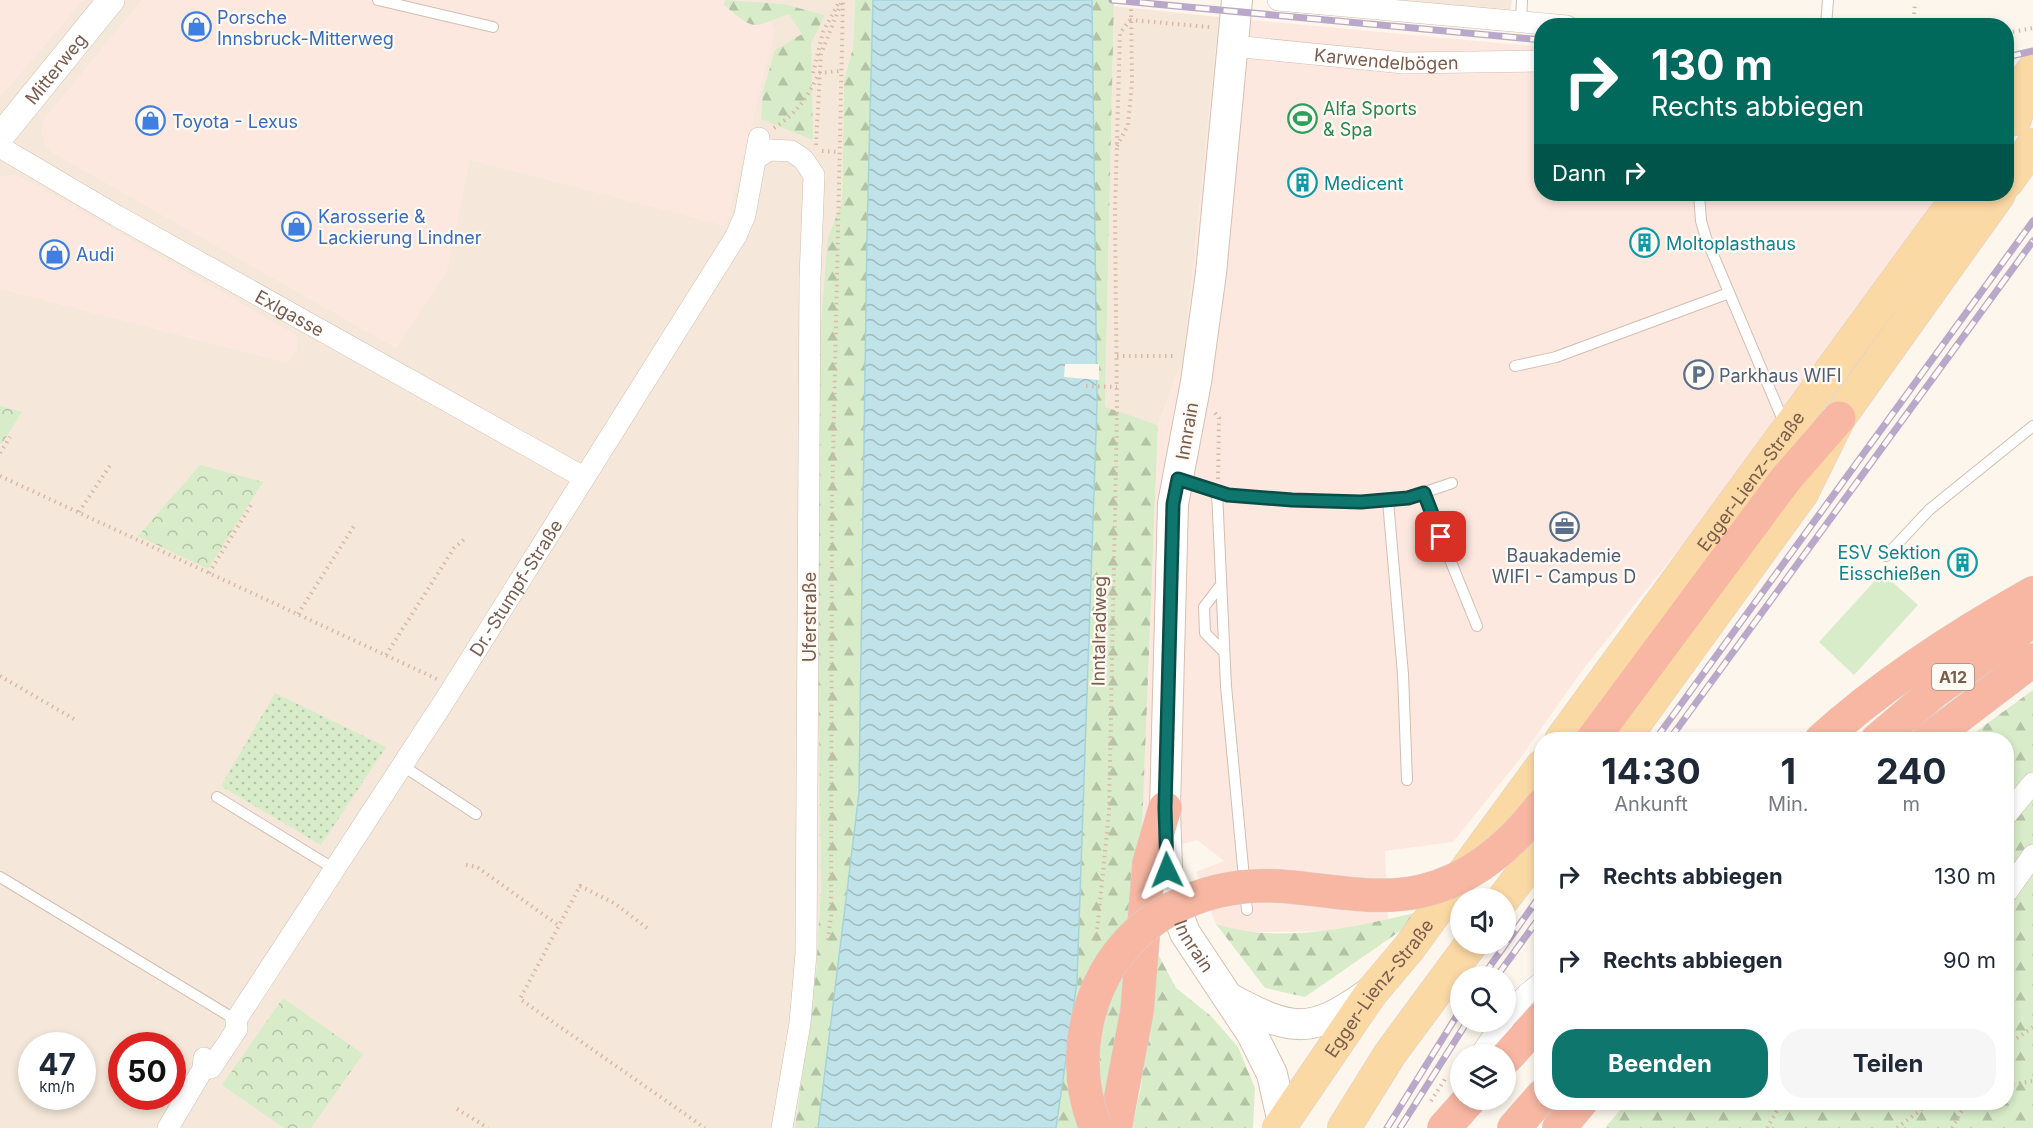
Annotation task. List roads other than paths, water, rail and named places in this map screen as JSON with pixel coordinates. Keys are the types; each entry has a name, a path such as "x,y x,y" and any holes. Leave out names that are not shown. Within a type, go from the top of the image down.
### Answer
{"highway":[{"path":"1598,732 1785,480 1839,418"},
{"path":"1830,732 1950,643 2033,593"},
{"name":"A12","path":"1887,732 1952,678 2033,620"},
{"name":"A12","path":"1938,732 2033,660"},
{"path":"1114,1128 1137,1011 1149,863 1165,808"},
{"path":"1096,1128 1085,1091 1082,1069 1086,1023 1102,980 1128,943 1144,926 1187,900 1230,887 1280,886 1375,896 1401,895 1450,883 1490,860 1523,831 1534,817"},
{"path":"1516,1047 1534,1027"},
{"path":"1514,1128 1534,1105"},
{"path":"1436,1117 1450,1110"},
{"path":"1559,1128 1574,1110"}],"main road":[{"name":"Innrain","path":"1235,25 1211,273 1173,504 1165,808 1167,870 1173,904 1185,933 1252,1034 1272,1074 1282,1126"},
{"path":"2014,146 2028,77 2033,70"},
{"name":"Egger-Lienz-Straße","path":"1568,732 1955,201"},
{"path":"1629,732 1802,493 1839,418 1994,201"},
{"name":"Egger-Lienz-Straße","path":"1282,1126 1371,993 1409,948 1534,777"},
{"path":"1512,888 1534,859"},
{"path":"1344,1128 1396,1046 1464,954"},
{"path":"1227,997 1280,1022 1302,1024 1326,1021 1371,993"}],"street":[{"name":"Mitterweg","path":"0,137 111,0"},
{"path":"1278,0 1534,22"},
{"name":"Karwendelbögen","path":"1235,25 1404,63 1534,62"},
{"name":"Exlgasse","path":"0,147 117,216 583,477"},
{"name":"Dr.-Stumpf-Straße","path":"168,1128 203,1069 211,1068 237,1029 236,1020 336,870 521,581 583,477 736,236 745,215 758,148"},
{"name":"Uferstraße","path":"758,148 791,151 803,159 814,175 810,290 806,954 800,1023 782,1128"},
{"path":"2014,806 2033,783"},
{"path":"2014,882 2033,855"},
{"path":"1516,1006 1534,988"},
{"path":"1431,1128 1450,1088"}],"lane":[{"path":"378,0 493,27"},
{"path":"1521,21 1522,0"},
{"path":"1827,18 1828,0"},
{"path":"1700,201 1700,213 1706,238 1788,430"},
{"path":"1515,366 1556,357 1729,293"},
{"path":"1886,556 1929,510 2033,426"},
{"path":"1178,479 1217,492 1292,500 1388,501 1424,493 1452,483"},
{"path":"1217,492 1224,652 1247,910"},
{"path":"1424,493 1477,626"},
{"path":"1388,501 1403,674 1407,780"},
{"path":"1220,585 1204,607 1205,633 1224,652"},
{"path":"403,766 476,814"},
{"path":"217,797 336,870"},
{"path":"0,877 236,1020"}],"water":[{"path":"873,0 1092,0 1097,405 1077,982 1056,1128 818,1128 859,793 867,234"}],"railway":[{"path":"1112,0 1534,39"},
{"path":"2014,55 2033,51"},
{"path":"1661,732 2033,221"},
{"path":"1675,732 2033,241"},
{"path":"1490,966 1534,904"},
{"path":"1504,966 1534,925"},
{"path":"1387,1128 1450,1027"},
{"path":"1400,1128 1461,1032"}],"place":[{"name":"Porsche Innsbruck-Mitterweg","path":"196,27"},
{"name":"Alfa Sports & Spa","path":"1302,118"},
{"name":"Toyota - Lexus","path":"151,121"},
{"name":"Medicent","path":"1303,183"},
{"name":"Karosserie & Lackierung Lindner","path":"297,226"},
{"name":"Moltoplasthaus","path":"1645,243"},
{"name":"Audi","path":"55,254"},
{"name":"Parkhaus WIFI","path":"1698,375"},
{"name":"Bauakademie WIFI - Campus D","path":"1564,526"},
{"name":"ESV Sektion Eisschießen","path":"1962,562"}]}
